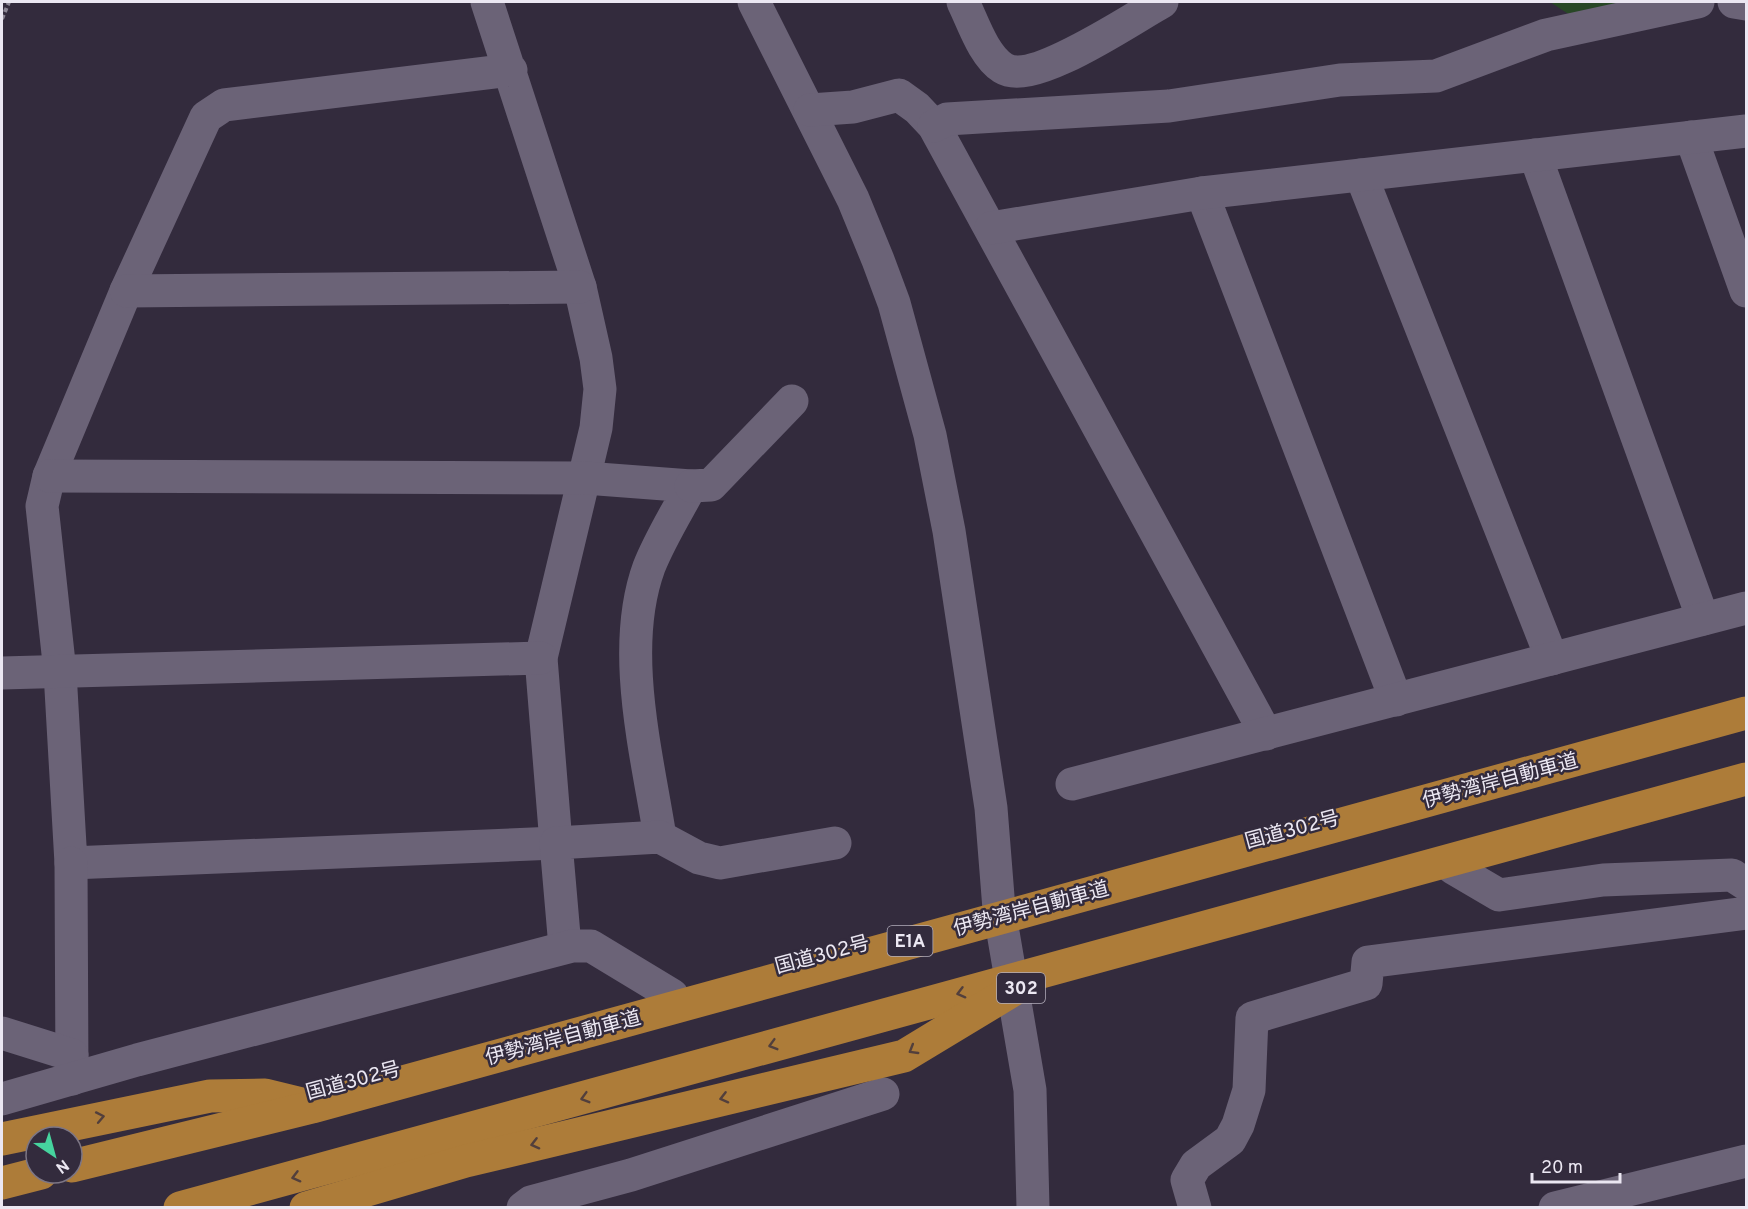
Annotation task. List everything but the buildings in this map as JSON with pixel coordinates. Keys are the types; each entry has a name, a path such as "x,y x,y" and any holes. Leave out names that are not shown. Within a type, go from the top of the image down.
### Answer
{"highway":[{"name":"国道302号","path":"84,1152 999,909 1746,706"},
{"name":"伊勢湾岸自動車道","path":"84,1163 312,1107 1746,713"},
{"path":"180,1208 1746,779"},
{"name":"302","path":"306,1208 466,1161 904,1056 1014,989 1209,933 1746,790"},
{"path":"2,1139 76,1121 210,1096 265,1095 312,1107"},
{"path":"284,1208 477,1128"},
{"path":"2,1174 24,1168"},
{"path":"2,1183 24,1178"}],"street":[{"path":"487,2 580,287 596,358 600,389 597,428 541,658 565,947"},
{"path":"754,2 853,199 894,303 930,435 949,531 991,808 999,909 1030,1090 1033,1208"},
{"path":"963,2 990,56 1002,67 1017,74 1053,64 1162,2"},
{"path":"934,126 947,119 1169,106 1340,80 1436,76 1546,35 1698,2"},
{"path":"1734,2 1746,4"},
{"path":"72,1067 71,863 60,672 42,506 49,476 126,291 206,117 214,110 224,105 511,70"},
{"path":"810,110 853,107 899,96 917,108 934,126 1266,734"},
{"path":"991,228 1202,192 1746,131"},
{"path":"1691,138 1746,291"},
{"path":"1535,155 1703,619"},
{"path":"1361,175 1552,659"},
{"path":"1202,192 1396,700"},
{"path":"126,291 580,287"},
{"path":"49,476 585,478 691,486 711,485 792,401"},
{"path":"660,837 636,683 638,612 649,567 691,486"},
{"path":"1072,784 1746,608"},
{"path":"2,673 541,658"},
{"path":"71,863 660,837 699,858 720,862 835,843"},
{"path":"1453,868 1498,894 1603,880 1732,875 1746,884"},
{"path":"1195,1208 1187,1180 1197,1165 1230,1140 1238,1125 1249,1090 1252,1018 1366,984 1368,962 1746,913"},
{"path":"2,1099 72,1067 565,947 591,946 672,995"},
{"path":"2,1033 72,1067"},
{"path":"523,1208 531,1202 631,1175 884,1094"},
{"path":"1555,1208 1746,1161"}],"path":[{"path":"2,19 9,2"}],"green space":[{"path":"1550,2 1630,2 1573,17"}]}
